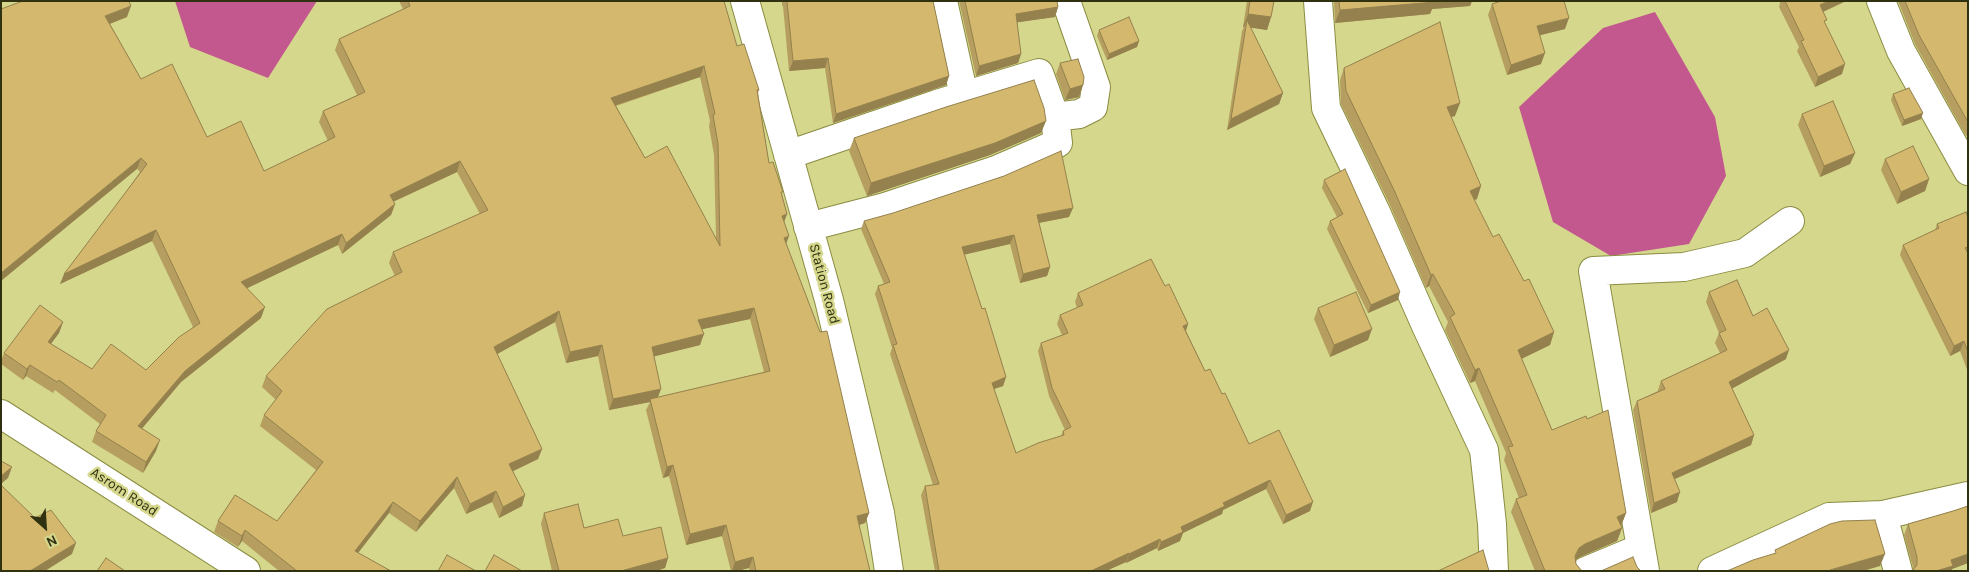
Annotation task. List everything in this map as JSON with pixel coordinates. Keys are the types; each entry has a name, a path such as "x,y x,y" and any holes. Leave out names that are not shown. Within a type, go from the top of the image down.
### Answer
{"street":[{"name":"Station Road","path":"745,1 829,300 880,513 889,571"},
{"path":"943,1 964,96"},
{"path":"1055,117 1079,114 1093,107 1096,88 1066,1"},
{"path":"1318,1 1326,108 1376,210 1426,326 1484,450 1492,524 1494,571"},
{"path":"1881,1 1901,51 1968,172"},
{"path":"788,155 964,96 1040,73 1055,117 1058,143 996,170 885,207 808,227"},
{"path":"1586,571 1643,559 1594,271 1684,267 1745,253 1790,221"},
{"name":"Asrom Road","path":"1,414 246,571"},
{"path":"1712,571 1829,517 1883,515 1968,496"},
{"path":"1883,515 1898,571"}],"shaded area":[{"path":"175,1 317,1 268,78 190,47"},
{"path":"1655,12 1715,117 1726,176 1689,244 1611,256 1553,222 1519,107 1603,28"}],"building":[{"path":"23,1 129,1 131,6 105,16 141,79 172,64 207,137 241,121 264,171 335,137 323,111 365,92 339,39 410,6 408,1 724,1 737,46 744,44 759,90 757,90 769,163 773,162 783,192 781,192 787,214 782,216 789,236 784,238 820,332 827,331 869,513 857,516 870,571 756,571 753,557 735,562 726,525 690,534 673,465 667,467 650,399 770,371 754,308 698,320 704,334 652,347 661,389 613,399 602,345 570,352 559,311 494,347 542,449 509,464 525,495 503,507 496,491 470,504 457,477 420,521 393,502 355,551 391,571 297,571 245,530 242,536 218,521 235,495 277,521 323,462 264,415 282,391 266,376 327,309 402,272 393,252 488,210 460,161 390,195 395,204 346,243 342,234 241,282 265,307 185,371 138,426 160,440 146,462 96,431 106,415 59,380 57,382 30,365 27,369 4,353 40,305 63,322 48,342 92,369 111,344 146,370 179,337 200,323 156,230 64,274 147,164 141,158 1,273 1,9","holes":["704,66 715,114 713,115 718,144 720,246 667,146 645,158 611,98"]},
{"path":"787,1 933,1 949,76 836,114 828,58 793,61"},
{"path":"965,1 1057,1 1058,7 1016,14 1021,54 979,66"},
{"path":"1250,1 1274,1 1271,17 1248,14"},
{"path":"1339,1 1435,1 1435,2 1340,10"},
{"path":"1501,1 1564,1 1569,18 1537,26 1545,53 1511,65 1492,4"},
{"path":"1785,1 1829,1 1820,5 1827,20 1824,21 1845,64 1818,77 1801,41 1804,40"},
{"path":"1905,1 1968,1 1968,122 1919,35"},
{"path":"1129,17 1139,41 1109,54 1099,30"},
{"path":"1247,20 1283,93 1231,119"},
{"path":"1440,22 1460,103 1447,107 1481,186 1470,191 1493,237 1499,234 1524,281 1529,279 1554,332 1518,350 1552,430 1586,416 1587,419 1608,410 1626,513 1617,517 1622,528 1579,548 1575,556 1576,564 1582,571 1545,571 1516,499 1527,495 1508,447 1513,446 1479,368 1475,370 1450,317 1455,314 1433,274 1431,275 1394,190 1346,91 1344,68"},
{"path":"1078,59 1084,77 1083,85 1070,89 1060,63"},
{"path":"1034,80 1044,108 1046,121 995,143 871,183 854,138"},
{"path":"1909,88 1923,113 1904,120 1893,94"},
{"path":"1833,101 1855,153 1824,166 1802,114"},
{"path":"1913,146 1929,179 1901,192 1885,159"},
{"path":"1061,151 1073,208 1037,215 1050,267 1023,274 1014,235 962,247 982,309 985,308 1006,377 992,383 1016,453 1038,443 1064,435 1063,431 1071,427 1052,388 1041,343 1068,333 1060,315 1083,305 1078,293 1151,259 1165,286 1169,284 1188,324 1183,326 1205,371 1210,369 1222,394 1225,393 1249,444 1279,430 1313,502 1286,515 1270,480 1223,503 1225,506 1181,527 1183,532 1161,542 1160,539 1091,571 939,571 925,486 939,484 893,345 897,344 878,286 890,282 864,221 1004,176"},
{"path":"1345,169 1400,292 1371,305 1330,221 1343,214 1324,180"},
{"path":"1966,212 1968,217 1968,247 1965,248 1968,253 1968,352 1964,341 1954,346 1903,245 1939,228 1937,224"},
{"path":"1737,280 1753,316 1767,308 1789,350 1729,382 1754,435 1672,473 1680,492 1654,503 1637,401 1665,389 1661,381 1727,350 1719,333 1726,330 1709,292"},
{"path":"1356,292 1372,329 1334,345 1318,308"},
{"path":"1,461 12,467 1,476"},
{"path":"1,485 35,518 51,510 76,543 30,571 1,571"},
{"path":"578,504 584,528 618,519 623,536 661,527 668,558 621,571 559,571 544,513"},
{"path":"1968,506 1968,554 1951,560 1953,566 1936,571 1912,571 1917,565 1917,557 1908,524"},
{"path":"1875,520 1885,554 1830,571 1727,571 1776,553 1775,550 1830,524 1842,521"},
{"path":"1483,550 1489,571 1438,571"},
{"path":"447,555 476,571 438,571"},
{"path":"494,555 522,571 485,571"},
{"path":"1633,557 1641,571 1601,571"},
{"path":"106,558 125,571 97,571"}]}
